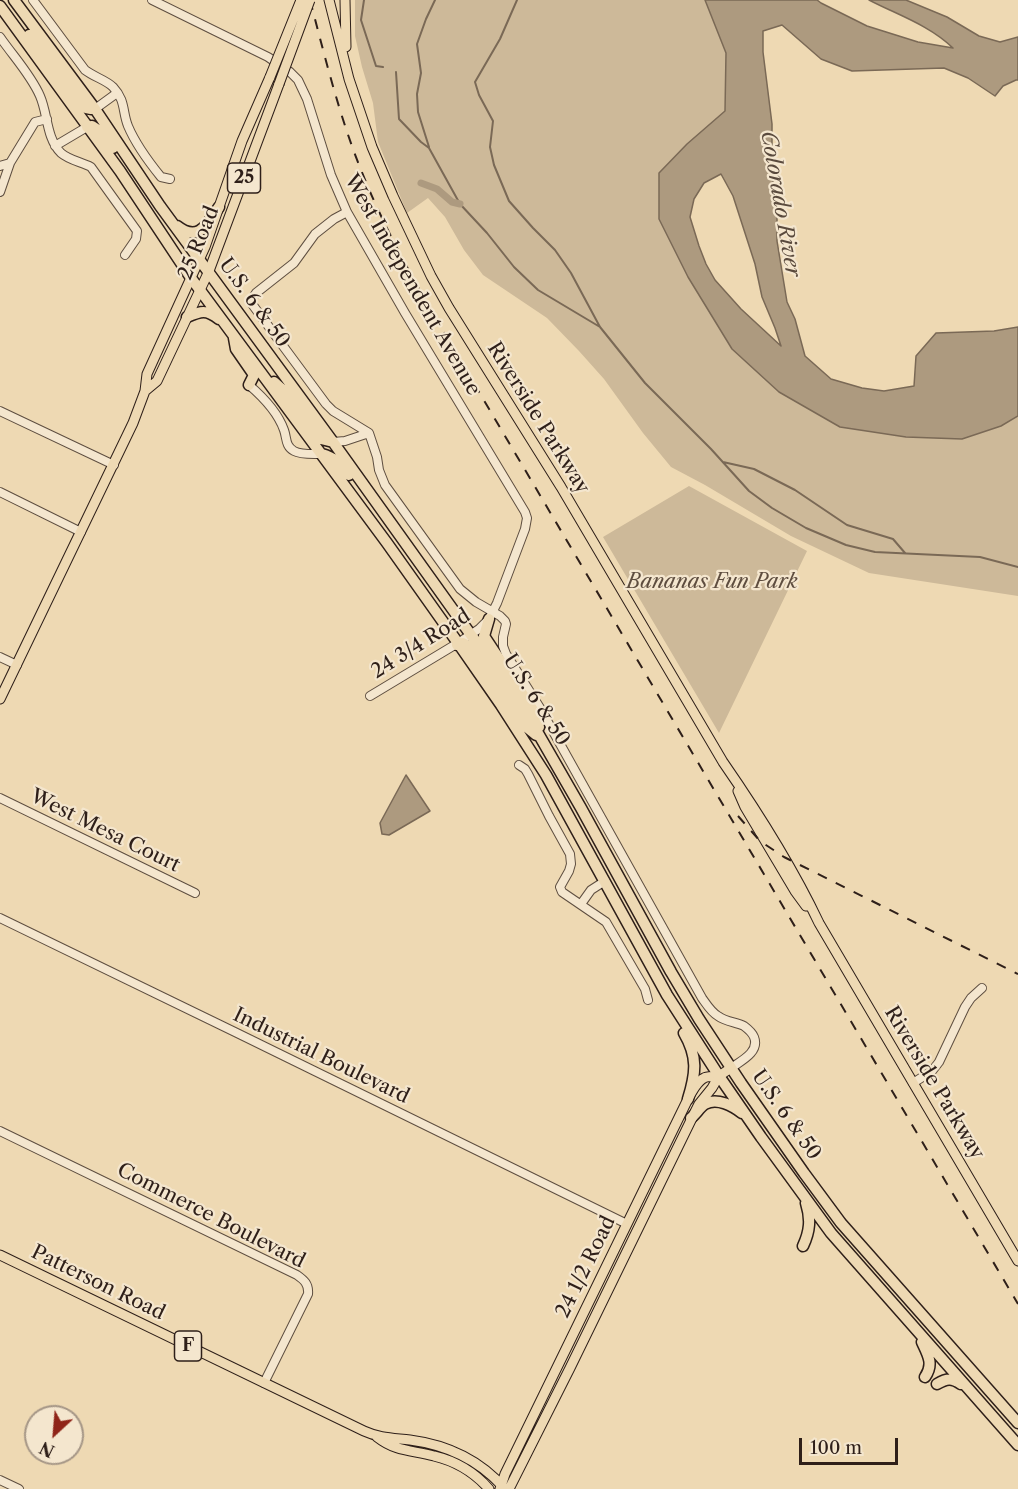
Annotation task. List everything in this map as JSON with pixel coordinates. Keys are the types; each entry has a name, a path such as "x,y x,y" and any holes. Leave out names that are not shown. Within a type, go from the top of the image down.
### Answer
{"highway":[{"name":"U.S. 6 & 50","path":"14,0 525,711 699,1019 730,1068 804,1173 842,1223 1018,1423"},
{"name":"U.S. 6 & 50","path":"2,8 120,171 191,278 322,454 542,768 667,995 747,1117 831,1233 1018,1445"},
{"path":"2,8 38,46 75,99 86,108 94,109"},
{"path":"87,127 92,126 98,130 127,166 141,177"},
{"path":"160,206 177,226 192,233 201,231 219,207"},
{"path":"187,318 197,312 207,312 214,315 231,331 236,349 254,375 249,385"},
{"path":"261,372 284,391 321,439 333,442"},
{"path":"322,454 332,457 342,466 379,518 406,543"},
{"path":"491,616 484,636 535,713 543,741"},
{"path":"457,645 463,644 472,648 525,726 543,741"},
{"path":"605,881 617,887 656,956 671,972"},
{"path":"667,995 670,1008 691,1047 695,1070 688,1099"},
{"path":"692,1118 705,1104 716,1102 729,1105 747,1117"},
{"path":"801,1192 807,1204 810,1223 803,1246"},
{"path":"915,1328 931,1364 925,1377"},
{"path":"938,1384 953,1379 971,1392"}],"main road":[{"name":"25 Road","path":"0,699 133,423 145,391 147,374 200,259 242,141 301,0"},
{"name":"25 Road","path":"145,391 157,381 209,271 310,0"},
{"name":"Riverside Parkway","path":"329,0 350,79 372,147 431,276 723,762 752,803 802,887 819,923 1018,1261"},
{"name":"Riverside Parkway","path":"345,0 345,44 350,79"},
{"name":"24 1/2 Road","path":"504,1488 617,1272 699,1104 719,1076 730,1068"},
{"name":"24 1/2 Road","path":"504,1488 688,1099 704,1077 719,1076"},
{"path":"636,1232 634,1224 645,1188"},
{"path":"617,1272 628,1237 627,1224"},
{"name":"Patterson Road","path":"0,1256 376,1436 384,1443 400,1450 431,1455 454,1462 489,1489"},
{"name":"Patterson Road","path":"376,1436 433,1444 454,1451 478,1464 504,1488"}],"street":[{"path":"33,0 85,70 93,77 112,86 123,103 127,123 136,142 161,177 170,179"},
{"name":"West Independent Avenue","path":"152,0 268,57 294,75 307,99 328,168 347,212 527,518"},
{"path":"0,37 39,94 56,146 72,160 91,166 137,231 138,237 125,255"},
{"path":"94,109 117,93"},
{"path":"0,192 10,163 35,122 47,119"},
{"path":"56,146 87,127"},
{"path":"0,166 10,163"},
{"path":"347,212 315,234 294,263 256,293 252,302 253,307 326,404 333,411 369,433 385,485 460,589 491,616 503,618 506,624 503,637 506,654 540,708 702,998 715,1015 743,1026 752,1034 755,1041 754,1049 730,1068"},
{"path":"249,385 262,396 280,422 287,444 295,452 322,454"},
{"path":"0,411 114,465"},
{"path":"333,442 345,441 369,433"},
{"path":"0,492 81,532"},
{"name":"24 3/4 Road","path":"370,696 457,645 491,616 525,529 527,518"},
{"path":"0,657 17,665"},
{"path":"519,765 528,774 570,854 571,864 560,889 610,927 645,989 648,1000"},
{"name":"West Mesa Court","path":"0,798 195,893"},
{"path":"581,904 589,892 605,881"},
{"name":"Industrial Boulevard","path":"0,918 627,1224"},
{"path":"913,1083 932,1071 939,1062 965,1007 982,988"},
{"name":"Commerce Boulevard","path":"0,1131 303,1279 308,1288 308,1294 264,1383"},
{"path":"0,1480 19,1489"}],"green space":[{"path":"355,0 705,0 726,53 725,111 659,219 779,392 1001,426 1018,416 1018,596 869,573 791,536 671,467 604,379 547,318 483,275 464,250 445,217 428,198 407,213 378,142 373,103 355,36"},
{"name":"Bananas Fun Park","path":"689,486 807,551 719,733 603,537"}],"shaded area":[{"path":"705,0 817,0 867,26 918,42 953,48 924,27 869,0 906,0 947,17 979,36 1000,42 1018,37 1018,80 1003,86 995,96 968,78 944,68 852,71 821,59 782,25 763,31 763,52 772,124 772,172 777,212 777,241 787,302 795,319 805,356 831,379 862,388 884,391 914,386 916,356 936,333 994,331 1018,327 1018,416 1001,426 962,439 906,437 840,427 779,392 732,349 688,277 659,219 659,173 687,144 725,111 726,53","holes":["721,174 733,196 755,264 762,297 781,346 741,309 715,280 699,246 690,217 694,199 704,183"]},
{"path":"406,775 430,811 389,835 382,834 380,823"}],"waterway":[{"path":"364,0 361,20 376,66 383,67"},
{"path":"429,147 418,112 417,94 421,73 417,44 435,0"},
{"path":"517,0 500,39 475,82 479,95 493,121 490,147 494,165 509,201 555,250 571,273 600,327"},
{"path":"396,72 399,119 429,148 460,204 514,267 538,290 600,327 645,383 749,491 806,528 846,545 875,552 980,557 1018,567"},
{"path":"421,183 437,189 452,202 460,204"},
{"path":"723,462 754,469 795,490 847,525 893,539 905,553"}],"railway":[{"path":"310,0 353,149 373,199 416,283 1018,1304"},
{"path":"738,816 760,841 784,857 1018,974"}],"water label":[{"name":"Colorado River","path":"780,204"}]}
